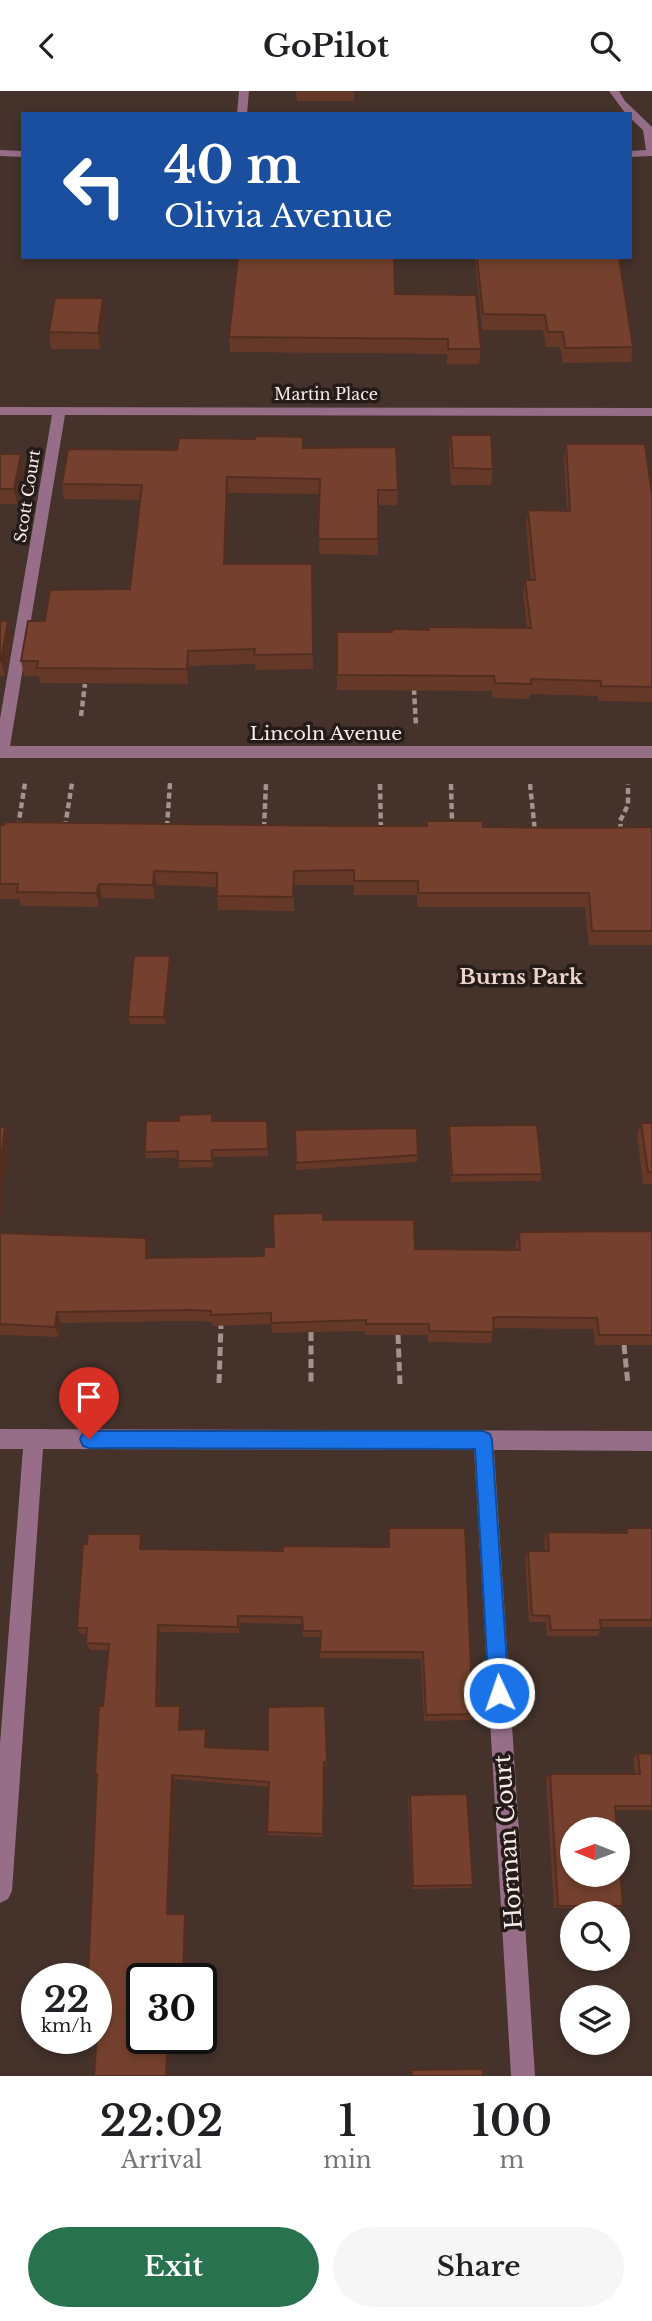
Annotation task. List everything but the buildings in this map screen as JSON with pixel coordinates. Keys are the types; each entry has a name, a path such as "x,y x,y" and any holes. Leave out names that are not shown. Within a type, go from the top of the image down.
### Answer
{"street":[{"path":"242,112 244,91"},
{"path":"614,91 621,103 631,112"},
{"path":"632,113 650,129 652,152 632,154"},
{"path":"0,153 21,154"},
{"name":"Martin Place","path":"0,411 652,412"},
{"name":"Scott Court","path":"1,752 59,411"},
{"name":"Lincoln Avenue","path":"1,752 652,752"},
{"path":"0,1439 652,1441"},
{"path":"0,1891 34,1439"},
{"name":"Horman Court","path":"483,1440 523,2076"}],"path":[{"path":"81,716 85,684"},
{"path":"414,689 416,730"},
{"path":"17,833 25,783"},
{"path":"64,834 72,783"},
{"path":"167,828 170,783"},
{"path":"264,831 266,783"},
{"path":"380,784 382,841"},
{"path":"451,784 453,833"},
{"path":"530,784 536,842"},
{"path":"625,836 619,824 628,805 628,784"},
{"path":"219,1383 220,1325"},
{"path":"311,1332 311,1384"},
{"path":"398,1335 400,1384"},
{"path":"624,1345 628,1385"}],"district":[{"name":"Burns Park","path":"521,977"}],"route":[{"path":"89,1439 483,1440 499,1693"}]}
